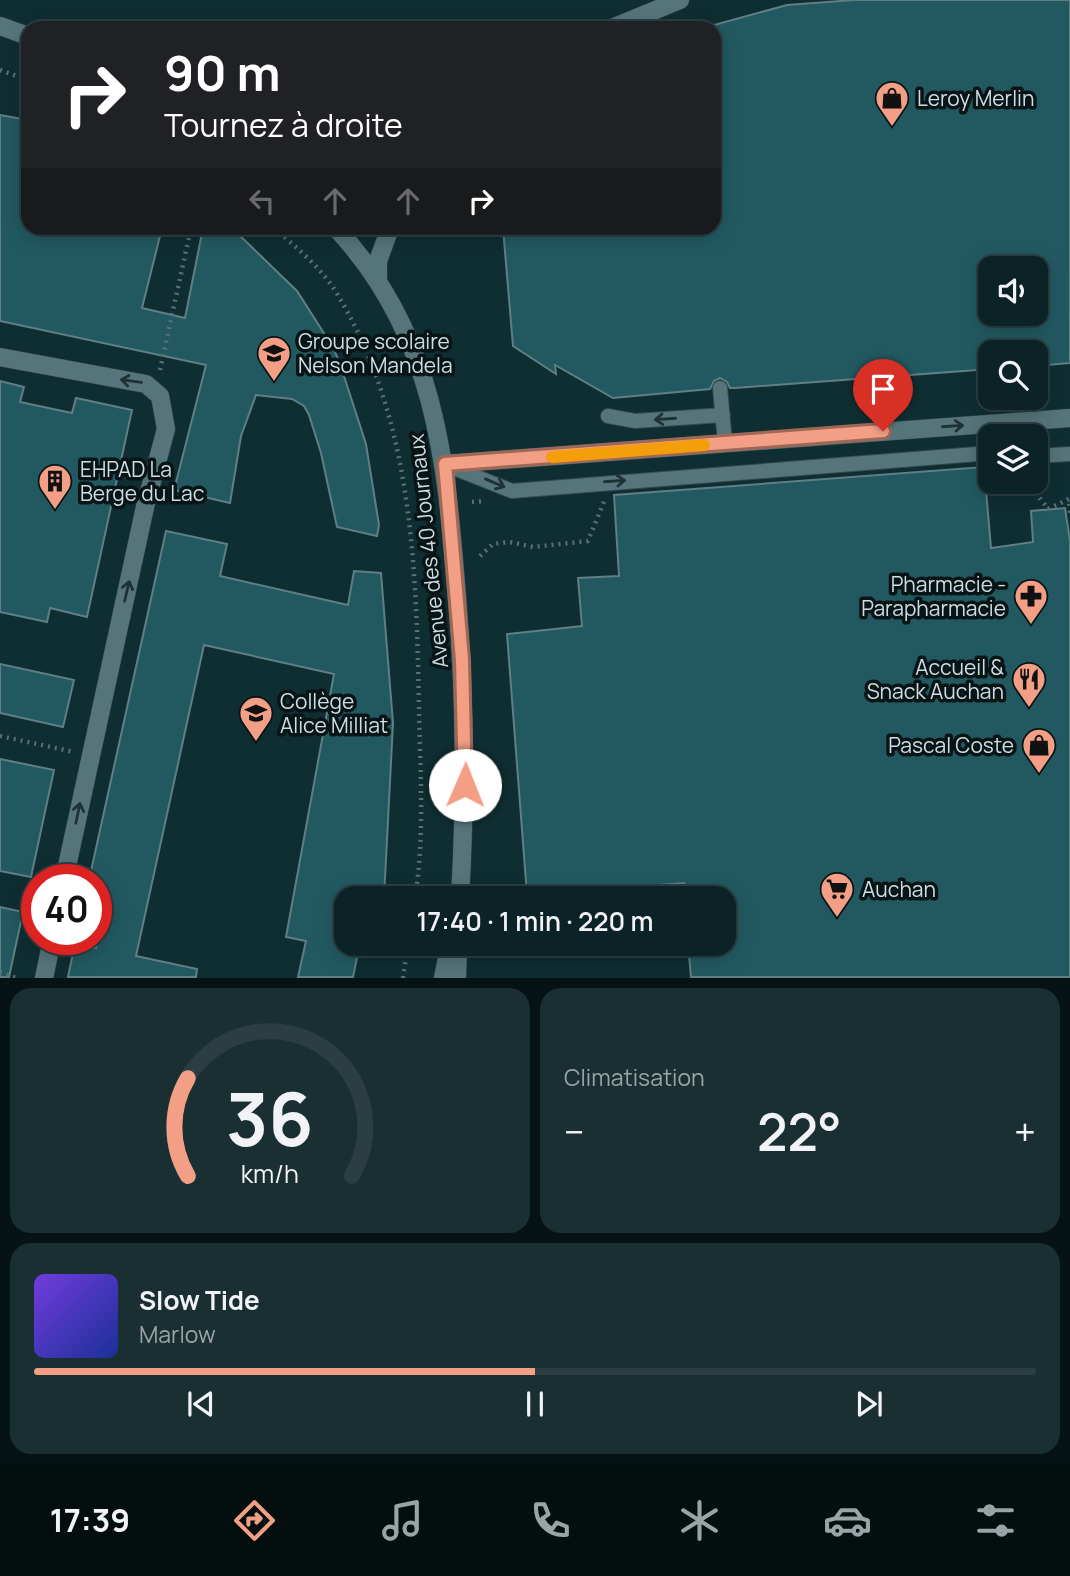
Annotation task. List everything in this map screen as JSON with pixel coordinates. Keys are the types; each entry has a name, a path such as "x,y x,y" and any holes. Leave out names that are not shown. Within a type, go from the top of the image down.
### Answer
{"street":[{"path":"629,21 680,0"},
{"path":"0,26 21,34"},
{"name":"Avenue des 40 Journaux","path":"342,235 378,278 407,331 424,373 438,421 445,464 464,704 466,763 461,886"},
{"path":"378,278 378,261 387,235"},
{"path":"0,357 152,386 160,396 166,429 145,507 67,864"},
{"path":"445,464 1070,418"},
{"path":"44,978 49,955"},
{"path":"443,978 447,956"},
{"path":"457,978 458,956"}],"lane":[{"path":"720,388 725,443"},
{"path":"608,416 635,421 723,415"},
{"path":"445,464 512,491 978,454"},
{"path":"1048,455 1070,454"}],"path":[{"path":"0,69 21,77"},
{"path":"152,386 159,371 189,235"},
{"path":"281,235 319,271 338,295 379,378 398,445 413,556 418,644 421,795 416,886"},
{"path":"1037,494 1048,509 1069,499 1070,514"},
{"path":"0,736 90,756"},
{"path":"403,978 406,956"},
{"path":"0,972 16,978"}],"building":[{"name":"Leroy Merlin","path":"854,0 1070,0 1070,363 1048,365 1048,340 978,340 978,370 735,388 730,388 727,382 720,378 714,381 710,389 613,398 555,365 556,374 513,346 504,235 721,235 721,23 787,5"},
{"name":"Groupe scolaire Nelson Mandela","path":"0,115 21,119 21,235 160,235 142,308 185,318 202,235 239,235 297,291 334,349 343,373 366,444 379,525 377,536 337,527 321,453 309,415 304,406 292,399 256,395 241,436 230,503 174,490 206,365 0,321"},
{"name":"EHPAD La Berge du Lac","path":"0,381 24,387 20,402 72,413 76,398 132,410 87,617 50,608 47,622 0,612"},
{"path":"978,467 978,494 986,494 991,548 1033,542 1031,511 1065,508 1070,541 1070,977 691,977 689,956 736,956 736,886 684,886 684,883 645,886 526,886 507,634 582,626 578,578 619,576 614,495"},
{"path":"166,531 227,544 220,576 348,605 354,571 381,573 393,723 385,886 334,886 334,956 357,956 353,977 298,977 306,941 286,937 334,674 204,645 136,956 197,969 196,977 68,977 73,955 112,955 112,864 93,864"},
{"path":"0,664 74,680 63,727 0,713"},
{"path":"0,759 54,770 34,864 21,864 21,875 0,871"},
{"path":"0,907 21,912 21,921 9,977 0,977"}],"slow traffic":[{"path":"552,457 704,445"}],"place":[{"name":"Leroy Merlin","path":"892,128"},
{"name":"Groupe scolaire Nelson Mandela","path":"274,383"},
{"name":"EHPAD La Berge du Lac","path":"55,511"},
{"name":"Pharmacie - Parapharmacie","path":"1031,626"},
{"name":"Accueil & Snack Auchan","path":"1029,709"},
{"name":"Collège Alice Milliat","path":"256,743"},
{"name":"Pascal Coste","path":"1039,775"},
{"name":"Auchan","path":"837,919"}],"route":[{"path":"465,785 462,660 445,464 883,431"}]}
